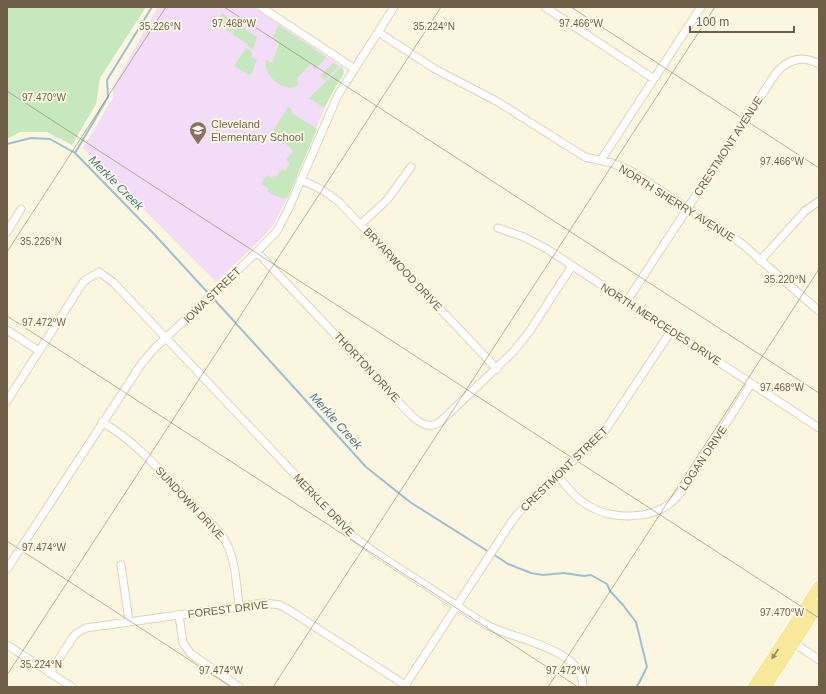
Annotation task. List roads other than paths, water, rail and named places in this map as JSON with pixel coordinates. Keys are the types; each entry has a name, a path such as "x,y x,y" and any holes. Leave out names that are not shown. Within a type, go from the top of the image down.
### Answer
{"main road":[{"path":"753,687 819,586"},
{"path":"766,687 819,605"}],"street":[{"name":"IOWA STREET","path":"7,569 142,363 165,339 258,252 274,235 282,223 333,105 394,7"},
{"path":"545,7 654,79"},
{"path":"602,160 701,7"},
{"path":"266,8 355,69"},
{"name":"NORTH SHERRY AVENUE","path":"378,32 435,69 498,102 584,157 602,160 622,166 688,207 730,235 819,311"},
{"name":"CRESTMONT AVENUE","path":"627,301 780,68 790,61 801,59 813,61 819,64"},
{"path":"361,224 387,200 411,167"},
{"name":"BRYARWOOD DRIVE","path":"300,180 312,184 330,194 361,224 496,368"},
{"path":"760,261 805,211 819,201"},
{"path":"7,232 21,210"},
{"name":"NORTH MERCEDES DRIVE","path":"498,228 533,241 672,330 819,428"},
{"name":"THORTON DRIVE","path":"258,252 412,416 423,424 433,426 440,422 514,351 529,332 572,266"},
{"name":"MERKLE DRIVE","path":"39,351 84,281 99,272 114,283 165,339 353,536 376,553 494,629 539,644 563,655 578,668 583,687"},
{"path":"7,330 39,351 7,400"},
{"name":"CRESTMONT STREET","path":"405,686 512,521 526,504 593,444 606,430 672,330"},
{"name":"LOGAN DRIVE","path":"558,476 583,502 596,510 614,515 635,515 660,509 672,501 686,484 751,384"},
{"name":"SUNDOWN DRIVE","path":"102,422 126,438 142,452 226,541 231,555 239,606"},
{"path":"121,565 128,621"},
{"name":"FOREST DRIVE","path":"50,673 64,649 77,633 86,628 264,603 280,605 405,686"},
{"path":"179,615 183,643 191,654 239,687"},
{"path":"794,643 819,660"},
{"path":"7,645 72,687"}],"waterway":[{"path":"75,153 108,97 107,80 152,7"},
{"name":"Merkle Creek","path":"7,144 31,138 50,139 75,153 154,234 209,294"},
{"name":"Merkle Creek","path":"212,297 366,467 410,502 489,552"},
{"name":"Merkle Creek","path":"493,554 508,564 531,573 543,575 564,573 584,576 591,575 607,584 610,591 636,622 647,667 636,687"}],"place":[{"name":"Cleveland Elementary School","path":"198,145"}]}
